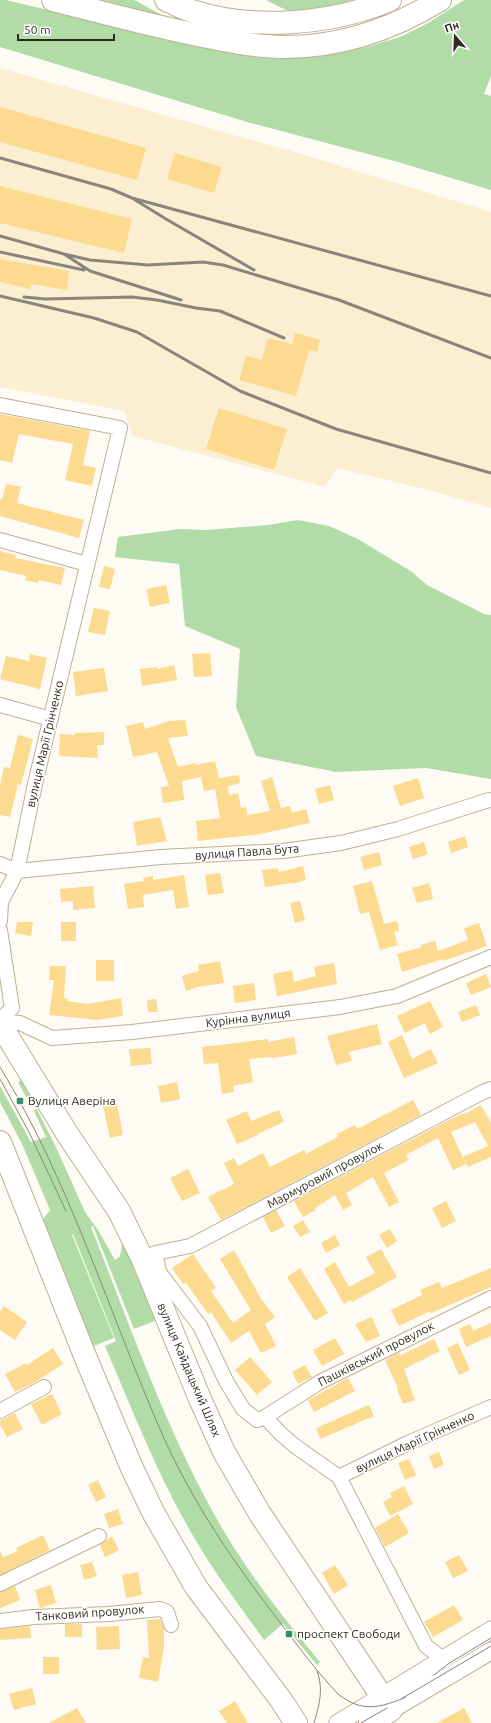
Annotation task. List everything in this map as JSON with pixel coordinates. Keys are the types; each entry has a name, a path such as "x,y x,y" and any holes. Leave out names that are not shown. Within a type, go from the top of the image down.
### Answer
{"main road":[{"path":"53,0 184,33 254,46 286,47 331,43 361,36 393,25 440,0"},
{"path":"166,0 189,10 220,17 252,22 282,23 312,21 335,17 390,0"},
{"name":"вулиця Кайдацький Шлях","path":"0,1022 68,1135 122,1218 143,1260 200,1399 224,1452 241,1482 260,1514 387,1703"},
{"path":"0,1142 87,1361 132,1468 153,1512 196,1587 281,1700 296,1723"},
{"path":"370,1723 387,1703"}],"street":[{"name":"вулиця Марії Грінченко","path":"0,405 120,428 35,784 17,870 1,902 0,921"},
{"path":"0,540 87,564"},
{"path":"0,705 51,720"},
{"name":"вулиця Павла Бута","path":"0,864 17,870 161,857 283,851 341,843 398,830 489,800"},
{"path":"0,930 12,1008 0,1022"},
{"name":"Курінна вулиця","path":"0,1022 20,1023 52,1038 132,1032 340,1007 397,996 491,957"},
{"name":"Мармуровий провулок","path":"265,1417 257,1420 243,1410 226,1381 200,1326 159,1272 156,1253 190,1246 491,1089"},
{"name":"Пашківський провулок","path":"265,1417 320,1382 491,1298"},
{"path":"0,1411 44,1387"},
{"name":"вулиця Марії Грінченко","path":"339,1477 408,1443 491,1407"},
{"path":"265,1417 295,1446 339,1477 426,1646 443,1659"},
{"path":"0,1584 99,1536"},
{"name":"Танковий провулок","path":"0,1621 34,1617 109,1614 160,1609 167,1612 172,1625"},
{"path":"387,1703 443,1659 491,1630"},
{"path":"338,1723 387,1703 491,1651"}],"shaded area":[{"path":"0,68 308,156 491,212 491,508 432,491 337,468 325,487 132,436 124,411 0,387"}],"green space":[{"path":"0,0 6,0 218,50 266,57 299,58 335,54 367,47 400,37 428,23 464,0 491,0 491,76 484,94 491,96 491,190 398,162 247,122 0,47"},
{"path":"101,0 134,0 166,17"},
{"path":"266,0 359,0 312,10 294,11 284,9"},
{"path":"298,520 329,526 358,539 412,572 427,585 484,614 491,615 491,779 426,768 336,772 256,756 236,707 240,649 185,626 179,564 115,557 118,537 180,529 206,530 268,525"},
{"path":"22,1080 55,1145 85,1212 98,1230 115,1260 120,1256 123,1240 157,1320 134,1329 93,1226 91,1227 151,1380 202,1492 244,1563 320,1662 317,1665 283,1624 264,1640 217,1575 192,1534 156,1465 105,1346 116,1341 73,1234 72,1235 114,1338 91,1347 41,1222 50,1210 23,1146 0,1102 0,1086 31,1142 46,1137 34,1111 36,1109 29,1096 26,1097 18,1082"}],"building":[{"path":"0,107 146,148 137,180 0,142"},
{"path":"175,153 222,167 214,193 167,179"},
{"path":"0,186 132,219 124,253 0,223"},
{"path":"0,259 69,271 67,290 31,284 30,289 0,282"},
{"path":"295,333 320,340 317,352 309,350 296,396 239,380 246,356 262,360 268,338 292,344"},
{"path":"219,408 287,429 274,470 206,449"},
{"path":"0,414 90,431 83,465 96,468 92,486 65,480 73,444 19,434 12,463 0,460"},
{"path":"6,484 21,487 17,503 84,520 79,538 0,516 0,499 2,499"},
{"path":"0,551 16,555 15,558 65,568 61,585 39,580 38,583 25,580 26,576 0,570"},
{"path":"104,566 115,569 110,589 99,587"},
{"path":"166,585 170,603 150,607 146,589"},
{"path":"94,608 110,611 105,635 88,632"},
{"path":"210,653 212,676 194,677 192,654"},
{"path":"30,654 47,658 40,689 0,679 6,656 29,661"},
{"path":"174,665 177,680 142,686 140,669 157,667 157,669"},
{"path":"104,668 108,691 76,696 73,672"},
{"path":"185,720 188,736 168,738 178,767 195,763 196,765 215,761 219,778 239,775 240,783 228,786 229,795 238,793 241,808 246,807 247,815 270,811 261,781 272,777 281,808 290,806 292,813 306,809 310,823 260,834 198,841 196,821 220,818 215,789 204,791 201,777 182,781 184,800 163,803 161,787 169,786 157,752 133,757 126,726 143,722 145,729 169,721"},
{"path":"104,732 104,745 97,745 98,758 59,756 60,734 75,735 75,733"},
{"path":"18,735 33,739 21,785 18,784 10,817 0,815 0,785 4,767 10,768"},
{"path":"418,778 424,798 400,806 393,786"},
{"path":"330,785 334,800 319,804 315,789"},
{"path":"160,817 167,841 137,846 133,822"},
{"path":"465,836 468,847 451,853 448,842"},
{"path":"424,842 428,854 413,859 409,847"},
{"path":"379,852 382,865 364,870 360,857"},
{"path":"303,866 306,880 292,884 265,887 262,870 278,868 279,872"},
{"path":"220,873 224,893 208,895 205,875"},
{"path":"184,875 189,907 176,909 173,890 143,895 144,907 128,909 124,884 144,881 143,878 153,876 153,880"},
{"path":"372,881 384,924 397,921 399,931 394,932 398,945 380,950 369,912 360,914 353,886"},
{"path":"429,883 433,899 417,903 412,888"},
{"path":"93,886 95,908 73,910 73,901 61,902 60,889"},
{"path":"300,901 305,920 295,923 290,903"},
{"path":"17,922 33,922 31,936 15,933"},
{"path":"61,922 76,922 76,941 61,941"},
{"path":"479,923 487,946 443,961 443,959 402,972 397,954 422,947 421,945 435,941 438,951 468,940 464,928"},
{"path":"96,960 114,960 114,981 96,981"},
{"path":"220,961 224,983 197,987 186,991 182,976 199,971 198,965"},
{"path":"334,963 337,984 277,996 273,974 292,970 294,982 316,976 314,967"},
{"path":"50,966 66,966 64,998 68,999 67,1001 88,1004 121,998 123,1016 97,1020 49,1015 54,980 49,980"},
{"path":"486,974 491,987 471,995 466,983"},
{"path":"254,983 256,1000 235,1003 233,986"},
{"path":"156,999 158,1012 148,1012 147,1000"},
{"path":"430,1001 443,1027 430,1034 425,1023 405,1033 397,1016"},
{"path":"476,1005 480,1015 462,1022 458,1012"},
{"path":"377,1024 382,1044 349,1052 352,1061 336,1065 327,1036"},
{"path":"402,1035 412,1059 431,1049 438,1063 404,1078 388,1042"},
{"path":"294,1037 297,1054 271,1058 249,1059 253,1082 233,1086 234,1092 222,1094 218,1063 204,1064 202,1047 268,1039 268,1042"},
{"path":"150,1048 152,1064 131,1066 129,1049"},
{"path":"177,1082 180,1099 161,1103 158,1086"},
{"path":"413,1100 421,1115 221,1220 208,1197 234,1184 224,1163 234,1158 238,1166 263,1153 270,1167 304,1150 306,1154 338,1137 337,1134 355,1125 357,1129"},
{"path":"117,1104 123,1135 110,1138 103,1106"},
{"path":"481,1105 491,1123 491,1157 468,1167 463,1157 488,1146 475,1122 451,1132 466,1164 453,1170 438,1138 406,1155 409,1160 384,1173 399,1202 389,1207 373,1177 346,1193 352,1205 343,1210 335,1195 315,1208 316,1210 303,1217 294,1201 447,1121 464,1113 465,1114"},
{"path":"279,1110 284,1122 237,1144 226,1120 247,1111 251,1121"},
{"path":"188,1169 200,1193 182,1201 170,1178"},
{"path":"446,1201 456,1221 442,1228 432,1208"},
{"path":"276,1210 285,1226 271,1233 263,1217"},
{"path":"303,1220 310,1232 300,1237 293,1226"},
{"path":"390,1229 397,1241 387,1248 379,1235"},
{"path":"335,1235 340,1245 326,1253 321,1243"},
{"path":"381,1249 397,1277 352,1302 350,1300 344,1304 324,1269 335,1262 349,1287 375,1273 366,1257"},
{"path":"234,1250 261,1299 275,1317 265,1324 276,1346 261,1353 249,1331 231,1343 211,1312 208,1314 186,1283 183,1284 172,1268 193,1254 216,1288 211,1291 233,1323 251,1310 220,1259"},
{"path":"300,1268 328,1313 315,1321 287,1277"},
{"path":"491,1268 491,1287 431,1313 430,1311 399,1326 391,1310 422,1295 420,1290 439,1282 442,1288"},
{"path":"4,1306 27,1322 15,1340 0,1330 0,1311"},
{"path":"372,1317 380,1336 366,1342 355,1324"},
{"path":"491,1323 491,1336 466,1347 459,1329 470,1324 473,1331"},
{"path":"335,1338 344,1354 322,1366 313,1350"},
{"path":"434,1339 440,1351 404,1369 415,1400 403,1404 397,1389 398,1388 385,1360 399,1352 401,1355"},
{"path":"458,1343 470,1370 459,1375 447,1348"},
{"path":"53,1348 63,1364 35,1382 15,1392 5,1374 26,1363 27,1365"},
{"path":"250,1357 272,1382 257,1395 235,1370"},
{"path":"305,1365 312,1377 298,1384 292,1372"},
{"path":"348,1378 355,1391 314,1412 308,1400"},
{"path":"52,1394 62,1414 42,1425 31,1404"},
{"path":"369,1405 374,1416 320,1439 316,1428"},
{"path":"15,1413 23,1429 7,1437 0,1425 0,1421"},
{"path":"439,1452 444,1465 434,1469 429,1456"},
{"path":"409,1459 416,1475 405,1480 398,1463"},
{"path":"98,1480 106,1497 96,1502 88,1485"},
{"path":"404,1486 413,1504 390,1516 383,1502 392,1497 390,1493"},
{"path":"118,1509 123,1524 109,1528 104,1514"},
{"path":"398,1514 409,1533 385,1547 375,1528"},
{"path":"43,1535 50,1550 0,1575 0,1551 3,1557 18,1551 16,1548"},
{"path":"112,1536 119,1550 105,1557 100,1545"},
{"path":"459,1555 468,1571 453,1578 445,1562"},
{"path":"92,1562 97,1576 84,1580 80,1565"},
{"path":"335,1565 348,1585 334,1594 322,1573"},
{"path":"138,1572 142,1595 126,1598 122,1575"},
{"path":"51,1585 56,1603 40,1608 35,1590"},
{"path":"15,1586 20,1600 0,1608 0,1592"},
{"path":"454,1605 463,1620 433,1637 424,1622"},
{"path":"160,1619 164,1629 164,1647 158,1682 139,1678 143,1657 149,1658 147,1620"},
{"path":"65,1624 82,1624 82,1637 65,1637"},
{"path":"30,1626 31,1638 0,1640 0,1629"},
{"path":"119,1626 120,1649 97,1650 96,1627"},
{"path":"43,1657 59,1657 59,1674 43,1674"},
{"path":"32,1688 36,1704 14,1710 9,1694"},
{"path":"235,1701 248,1723 227,1723 219,1711"},
{"path":"77,1708 86,1723 49,1723"},
{"path":"464,1708 472,1723 437,1723"}],"tram line":[{"path":"0,1067 25,1111 68,1202 88,1248 143,1390 163,1436 187,1485 215,1532 262,1599 308,1659 338,1694 355,1704 371,1707 388,1704 406,1697"},
{"path":"0,1079 29,1132 66,1211"},
{"path":"434,1675 448,1664 491,1638"},
{"path":"401,1699 491,1646"},
{"path":"314,1723 319,1704 320,1691 317,1671"},
{"path":"361,1723 387,1708"}],"railway":[{"path":"0,158 111,189 132,198 254,270"},
{"path":"132,198 491,296"},
{"path":"0,236 64,254 90,271 181,300"},
{"path":"0,252 84,270"},
{"path":"64,254 90,260 148,265 203,262 223,265 339,300 491,358"},
{"path":"0,296 94,318 137,332 240,391 336,429 491,473"},
{"path":"24,297 45,299 132,297 157,300 220,311 284,338"}],"place":[{"name":"Вулиця Аверіна","path":"20,1101"},
{"name":"проспект Свободи","path":"289,1634"}]}
